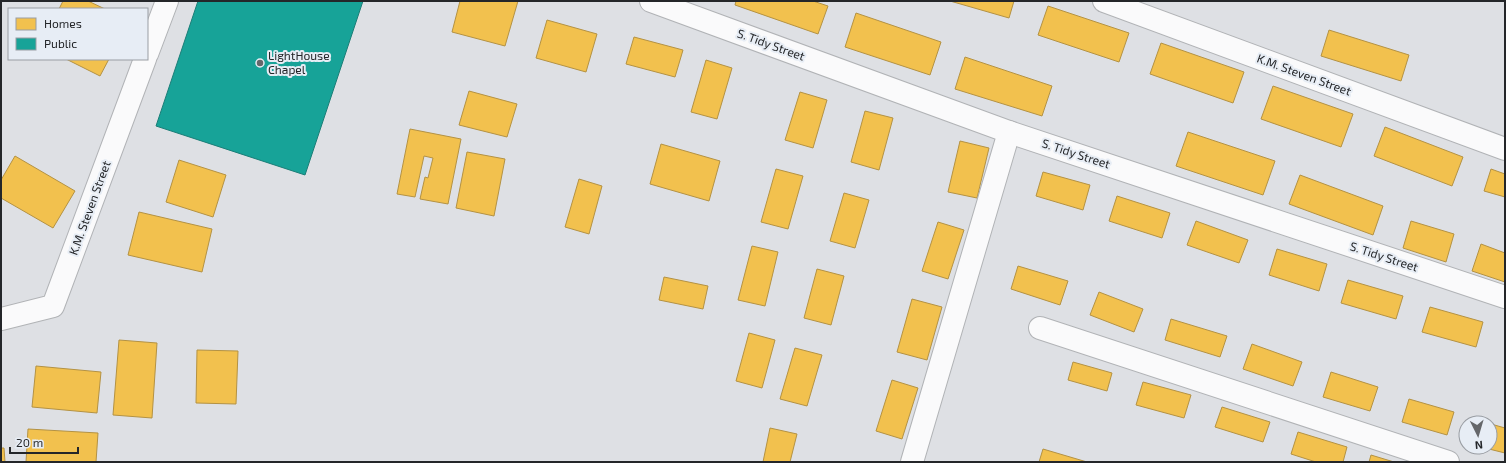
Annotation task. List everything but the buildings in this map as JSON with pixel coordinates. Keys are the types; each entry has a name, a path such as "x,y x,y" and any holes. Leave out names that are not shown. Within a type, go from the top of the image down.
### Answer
{"street":[{"path":"148,51 167,1"},
{"name":"S. Tidy Street","path":"651,1 1009,132 1505,297"},
{"name":"K.M. Steven Street","path":"1104,1 1505,149"},
{"name":"K.M. Steven Street","path":"1,319 53,306 145,60"},
{"path":"915,461 1009,132"},
{"path":"1040,328 1448,462"}],"place":[{"name":"LightHouse Chapel","path":"260,63"}]}
